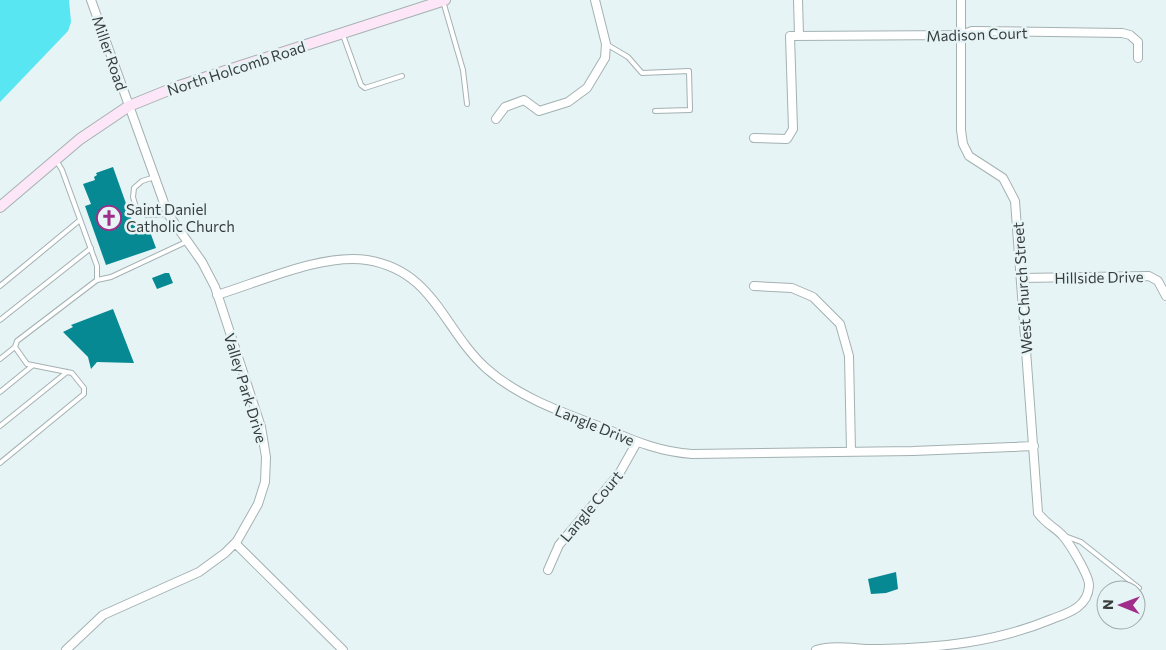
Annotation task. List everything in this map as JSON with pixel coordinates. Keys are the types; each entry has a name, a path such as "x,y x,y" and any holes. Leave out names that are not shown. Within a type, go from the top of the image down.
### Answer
{"street":[{"name":"Miller Road","path":"91,0 129,106"},
{"name":"North Holcomb Road","path":"0,207 80,140 129,106 176,87 444,0"},
{"path":"496,119 505,108 524,100 539,111 568,102 587,88 604,58 606,44 594,0"},
{"path":"754,138 787,140 793,129 790,36 799,35 798,0"},
{"name":"West Church Street","path":"816,650 834,647 880,649 991,640 1072,611 1084,602 1089,586 1063,536 1047,525 1038,513 1017,219 1011,190 1003,178 969,156 963,144 961,130 961,0"},
{"name":"Madison Court","path":"799,35 962,35 972,31 1122,33 1130,35 1138,42 1138,58"},
{"name":"Valley Park Drive","path":"66,650 103,615 119,606 199,572 235,543 258,504 265,482 266,457 261,427 217,295 210,276 168,214 129,106"},
{"name":"Langle Drive","path":"217,295 330,260 366,260 387,265 428,292 472,353 500,379 573,417 637,442 672,453 1034,446"},
{"name":"Hillside Drive","path":"1021,278 1149,276 1158,281 1166,296"},
{"path":"754,286 792,288 813,297 840,324 849,356 851,451"},
{"name":"Langle Court","path":"548,570 559,545 619,474 637,442"},
{"path":"235,543 343,650"}],"lane":[{"path":"444,0 463,70 467,104"},
{"path":"342,33 361,85 365,88 402,76"},
{"path":"606,44 628,57 642,73 689,71 690,110 655,111"},
{"path":"56,160 62,170 98,266 97,280"},
{"path":"155,176 134,188 133,196 137,211 146,215 168,214"},
{"path":"0,286 80,220"},
{"path":"0,463 84,394 84,388 72,373 27,364 16,347 17,341 97,280 111,276 188,241"},
{"path":"0,320 91,248"},
{"path":"0,359 16,347"},
{"path":"0,392 32,366"},
{"path":"0,426 67,372"},
{"path":"1063,536 1076,538 1129,580"}],"water":[{"path":"0,0 69,0 71,22 68,31 0,102"}],"building":[{"name":"Saint Daniel Catholic Church","path":"113,167 134,226 146,221 156,248 106,265 85,206 91,204 83,184 95,180 96,173"},
{"path":"169,273 173,283 157,289 152,278"},
{"path":"113,309 134,363 97,362 91,369 88,357 63,332 73,327 71,325"},
{"path":"896,572 898,589 886,593 871,594 868,579"}],"place":[{"name":"Saint Daniel Catholic Church","path":"109,218"}]}
